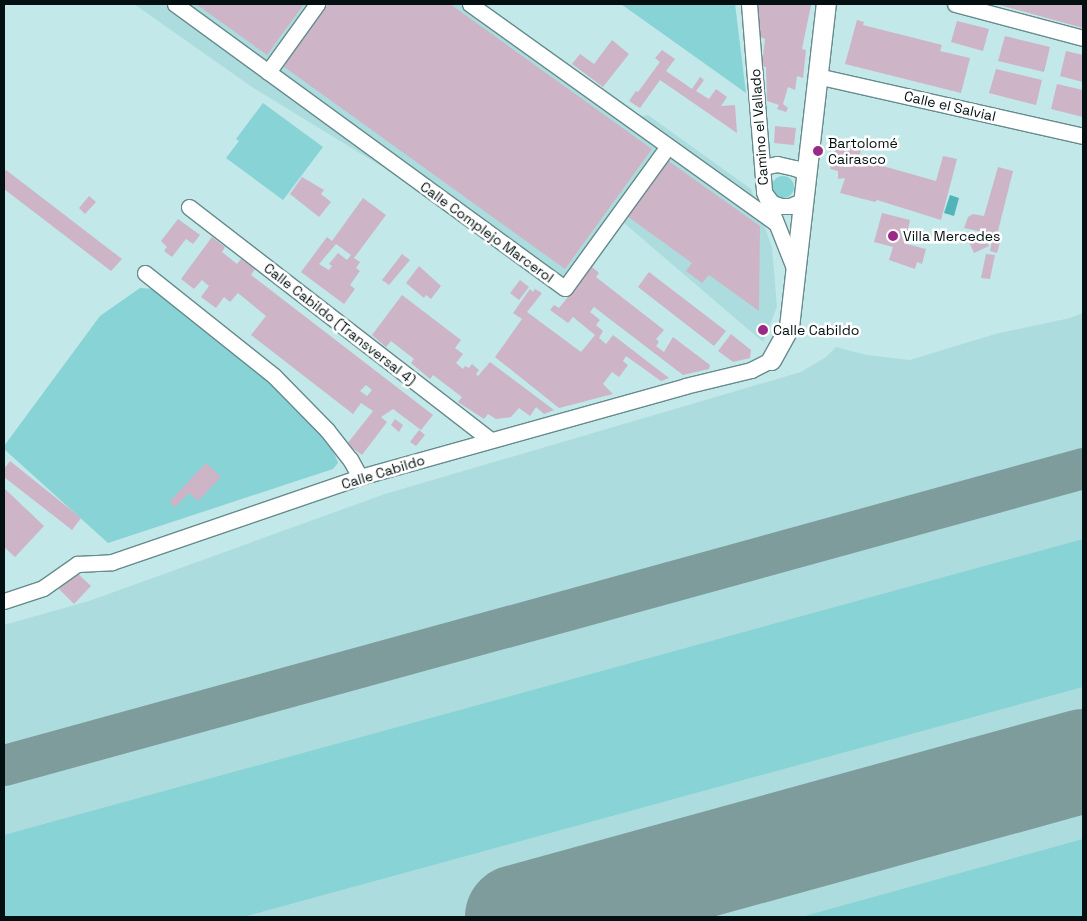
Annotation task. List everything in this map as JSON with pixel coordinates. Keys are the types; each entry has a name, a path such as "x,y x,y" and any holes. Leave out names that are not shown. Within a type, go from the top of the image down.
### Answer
{"street":[{"name":"Calle Complejo Marcerol","path":"175,4 565,288 668,146"},
{"path":"268,72 317,4"},
{"path":"470,4 775,222"},
{"name":"Camino el Vallado","path":"749,4 764,192 796,274"},
{"path":"771,360 789,326 826,4"},
{"path":"955,4 1083,38"},
{"name":"Calle el Salvial","path":"817,76 1083,136"},
{"path":"763,167 777,164 807,173"},
{"path":"744,199 764,192 772,203 781,206 790,206 804,200"},
{"name":"Calle Cabildo (Transversal 4)","path":"189,207 491,440"},
{"path":"145,273 274,376 327,430 350,459 360,477"},
{"name":"Calle Cabildo","path":"4,601 44,588 77,564 112,562 360,477 684,386 751,370 771,360"}],"shaded area":[{"path":"134,4 470,4 619,120 648,115 751,189 772,247 777,307 763,342 617,217 565,288 404,180 252,87"},
{"path":"621,4 735,4 746,93"},
{"path":"263,103 323,147 283,200 226,158 239,141 236,139"},
{"path":"779,176 787,176 794,183 794,191 787,198 779,198 772,191 772,183"},
{"path":"950,195 959,198 954,216 944,213"},
{"path":"140,288 156,289 251,366 296,408 332,448 338,463 333,469 108,543 4,449 4,446 100,316"},
{"path":"1083,313 1083,917 4,917 4,625 89,601 385,494 801,372 826,357 836,347 866,355 910,360 995,334 1070,318"},
{"path":"1083,539 1083,687 243,917 4,917 4,835"},
{"path":"1083,839 1083,917 801,917"}],"building":[{"path":"196,4 304,4 267,55"},
{"path":"328,4 450,4 652,149 565,269 283,66"},
{"path":"758,4 811,5 802,49 806,50 803,78 797,76 795,90 788,87 783,104 788,108 786,112 777,109 779,105 767,101 766,67 762,66 765,39 760,37"},
{"path":"996,4 1083,4 1083,28"},
{"path":"857,20 864,22 863,25 942,45 940,51 970,58 961,93 845,64"},
{"path":"957,21 989,29 983,51 951,42"},
{"path":"1005,36 1050,47 1044,72 998,61"},
{"path":"612,40 629,54 603,87 572,64 580,54 594,64"},
{"path":"662,50 675,59 666,71 692,89 700,77 704,80 696,91 709,99 716,89 727,97 721,106 735,105 737,133 660,80 640,108 629,101 660,62 655,58"},
{"path":"1066,51 1083,55 1083,82 1060,76"},
{"path":"996,69 1042,80 1036,105 989,93"},
{"path":"1057,84 1083,90 1083,117 1051,109"},
{"path":"775,126 796,128 794,145 774,143"},
{"path":"838,139 863,145 858,159 936,181 943,156 957,159 941,220 877,200 875,202 840,193 845,178 838,179 838,171 830,169"},
{"path":"667,160 760,226 759,311 709,275 702,283 686,271 692,263 627,216"},
{"path":"998,167 1013,171 997,235 964,228 968,217 973,214 984,216"},
{"path":"6,170 122,259 111,271 4,189 4,173"},
{"path":"302,177 324,190 321,194 331,202 319,217 290,194"},
{"path":"89,196 96,202 85,214 79,208"},
{"path":"363,198 386,215 354,258 360,262 356,268 360,271 350,285 355,289 344,304 301,272 327,237 332,241","holes":["336,244 351,255 347,260 338,253 329,264 332,266 329,270 319,264"]},
{"name":"Villa Mercedes","path":"882,213 910,220 908,229 911,230 906,244 926,249 922,264 917,262 915,269 889,260 893,247 874,242"},
{"path":"178,219 200,235 193,244 186,239 172,257 164,251 167,247 161,241"},
{"path":"984,235 989,246 974,253 969,242"},
{"path":"212,237 225,247 222,252 237,264 241,259 255,269 251,275 433,415 421,430 393,409 381,417 387,422 362,455 347,444 373,411 361,403 353,414 251,335 266,316 238,293 230,302 224,297 216,308 201,297 209,286 202,280 194,289 181,279","holes":["366,385 372,390 367,396 360,391"]},
{"path":"992,240 1000,242 997,253 990,251"},
{"path":"402,254 410,260 389,285 382,280"},
{"path":"986,254 995,255 990,279 981,278"},
{"path":"419,266 441,286 431,299 426,295 424,298 406,283"},
{"path":"592,267 599,273 596,277 664,330 656,339 659,342 656,346 664,352 673,337 710,365 709,369 683,375 594,307 590,312 600,320 596,325 603,331 599,338 606,344 613,335 669,378 661,381 626,356 623,361 628,365 619,377 612,372 603,384 613,394 559,408 495,357 522,319 513,313 530,289 533,292 535,289 542,293 527,312 581,352 595,335 573,317 568,323 550,310 554,305 559,308"},
{"path":"649,272 726,331 714,346 638,287"},
{"path":"520,280 529,287 519,300 510,293"},
{"path":"402,295 461,340 455,348 463,354 456,363 463,369 465,366 469,368 472,364 479,370 476,374 478,376 490,362 554,410 544,414 536,407 530,416 519,408 511,417 496,419 488,414 484,419 458,402 462,397 433,375 430,379 411,363 414,359 391,341 386,347 372,335"},
{"path":"731,334 751,350 750,358 733,362 718,351"},
{"path":"395,419 403,425 399,432 391,425"},
{"path":"419,430 425,435 416,446 410,442"},
{"path":"10,461 81,518 72,530 4,477 4,469"},
{"path":"206,463 221,477 198,501 189,493 175,507 169,502"},
{"path":"4,488 44,526 15,557 4,547"},
{"path":"76,572 91,586 74,604 59,589"}],"taxiway":[{"path":"4,765 1083,468"}],"runway":[{"path":"517,917 1083,761"}],"place":[{"name":"Bartolomé Cairasco","path":"818,151"},
{"name":"Villa Mercedes","path":"893,236"},
{"name":"Calle Cabildo","path":"763,330"}]}
